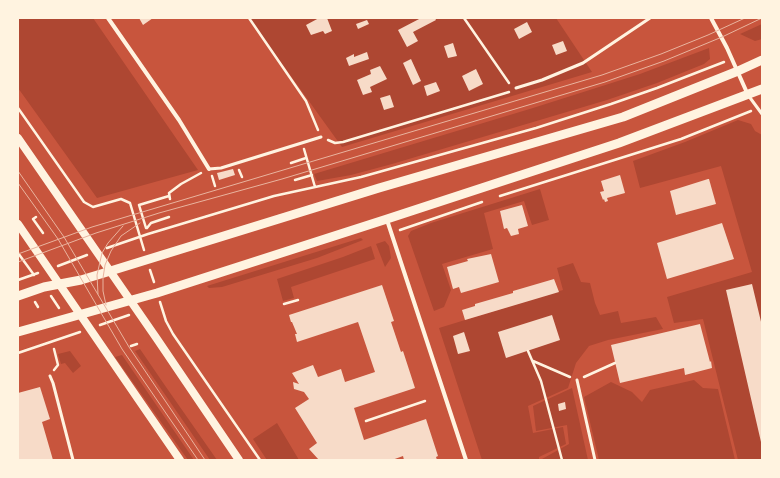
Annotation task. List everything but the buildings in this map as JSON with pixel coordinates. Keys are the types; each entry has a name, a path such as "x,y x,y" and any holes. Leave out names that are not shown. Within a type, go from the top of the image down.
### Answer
{"main road":[{"path":"18,296 110,271 379,188 623,117 738,72 762,60"},
{"path":"18,332 131,300 387,219 619,143 762,89"},
{"path":"18,138 96,252 131,300 239,460"},
{"path":"18,224 180,460"}],"street":[{"path":"108,18 179,120 209,169"},
{"path":"712,18 748,95"},
{"path":"387,219 466,460"}],"lane":[{"path":"516,88 542,80 583,63 650,18"},
{"path":"748,95 762,114"},
{"path":"209,169 221,168 321,137"},
{"path":"50,376 73,460"},
{"path":"578,380 595,460"}],"path":[{"path":"249,18 306,101 321,137 335,143 343,142 509,92 516,88"},
{"path":"464,18 510,85 516,88"},
{"path":"19,280 148,234 274,196 361,177 536,128 657,88 732,58"},
{"path":"18,108 84,202 93,207 121,199 130,203 140,237"},
{"path":"494,198 681,139 758,108"},
{"path":"291,163 306,158 315,187"},
{"path":"169,217 150,224 146,228 139,205 170,197 169,193 181,184 209,169"},
{"path":"295,180 312,175"},
{"path":"392,233 486,200"},
{"path":"36,217 33,218 43,233"},
{"path":"284,304 298,300"},
{"path":"34,301 38,307"},
{"path":"18,353 138,311"},
{"path":"177,339 260,460"},
{"path":"131,346 137,344"},
{"path":"50,376 58,365 54,349"},
{"path":"528,351 541,381 562,460"},
{"path":"366,421 425,401"}],"shaded area":[{"path":"18,18 93,18 198,170 97,198 18,88"},
{"path":"249,18 556,18 592,72 342,147"},
{"path":"762,24 762,39 755,41 740,34"},
{"path":"709,48 710,59 704,64 657,83 607,100 351,175 317,181 314,174 640,74"},
{"path":"738,120 751,124 755,131 762,135 762,460 738,460 703,319 674,323 667,297 752,272 721,166 640,188 633,161 685,142"},
{"path":"540,189 549,220 532,225 524,201 484,213 493,249 442,264 451,290 444,307 434,311 408,236 411,231 431,223"},
{"path":"361,238 363,240 317,258 222,287 209,288 207,286"},
{"path":"385,241 389,246 391,258 385,267 376,244"},
{"path":"371,246 375,259 291,287 294,298 283,301 277,279"},
{"path":"573,263 581,282 590,283 600,315 618,311 621,323 656,317 663,329 608,340 589,346 576,363 568,388 528,406 533,433 563,427 566,444 539,457 539,460 482,460 439,328 563,290 557,268"},
{"path":"140,349 217,460 210,460 135,351"},
{"path":"70,351 81,366 73,373 65,363 61,364 58,354"},
{"path":"122,355 194,460 188,460 115,357"},
{"path":"694,380 703,388 718,389 735,460 599,460 584,397 611,382 632,392 642,402 650,390"},
{"path":"572,388 588,460 542,460 569,444 567,425 536,431 533,406"},
{"path":"277,423 299,460 267,460 253,439"}],"tram line":[{"path":"18,254 92,227 602,75 661,54 745,18"},
{"path":"18,262 96,233 159,213 282,179 605,82 664,61 722,37 762,18"},
{"path":"18,171 64,237 129,347 205,460"},
{"path":"18,183 58,239 122,349 198,460"},
{"path":"106,305 103,291 105,265 111,251 121,236 140,223"},
{"path":"98,294 97,275 102,253 108,243 123,226"}]}
